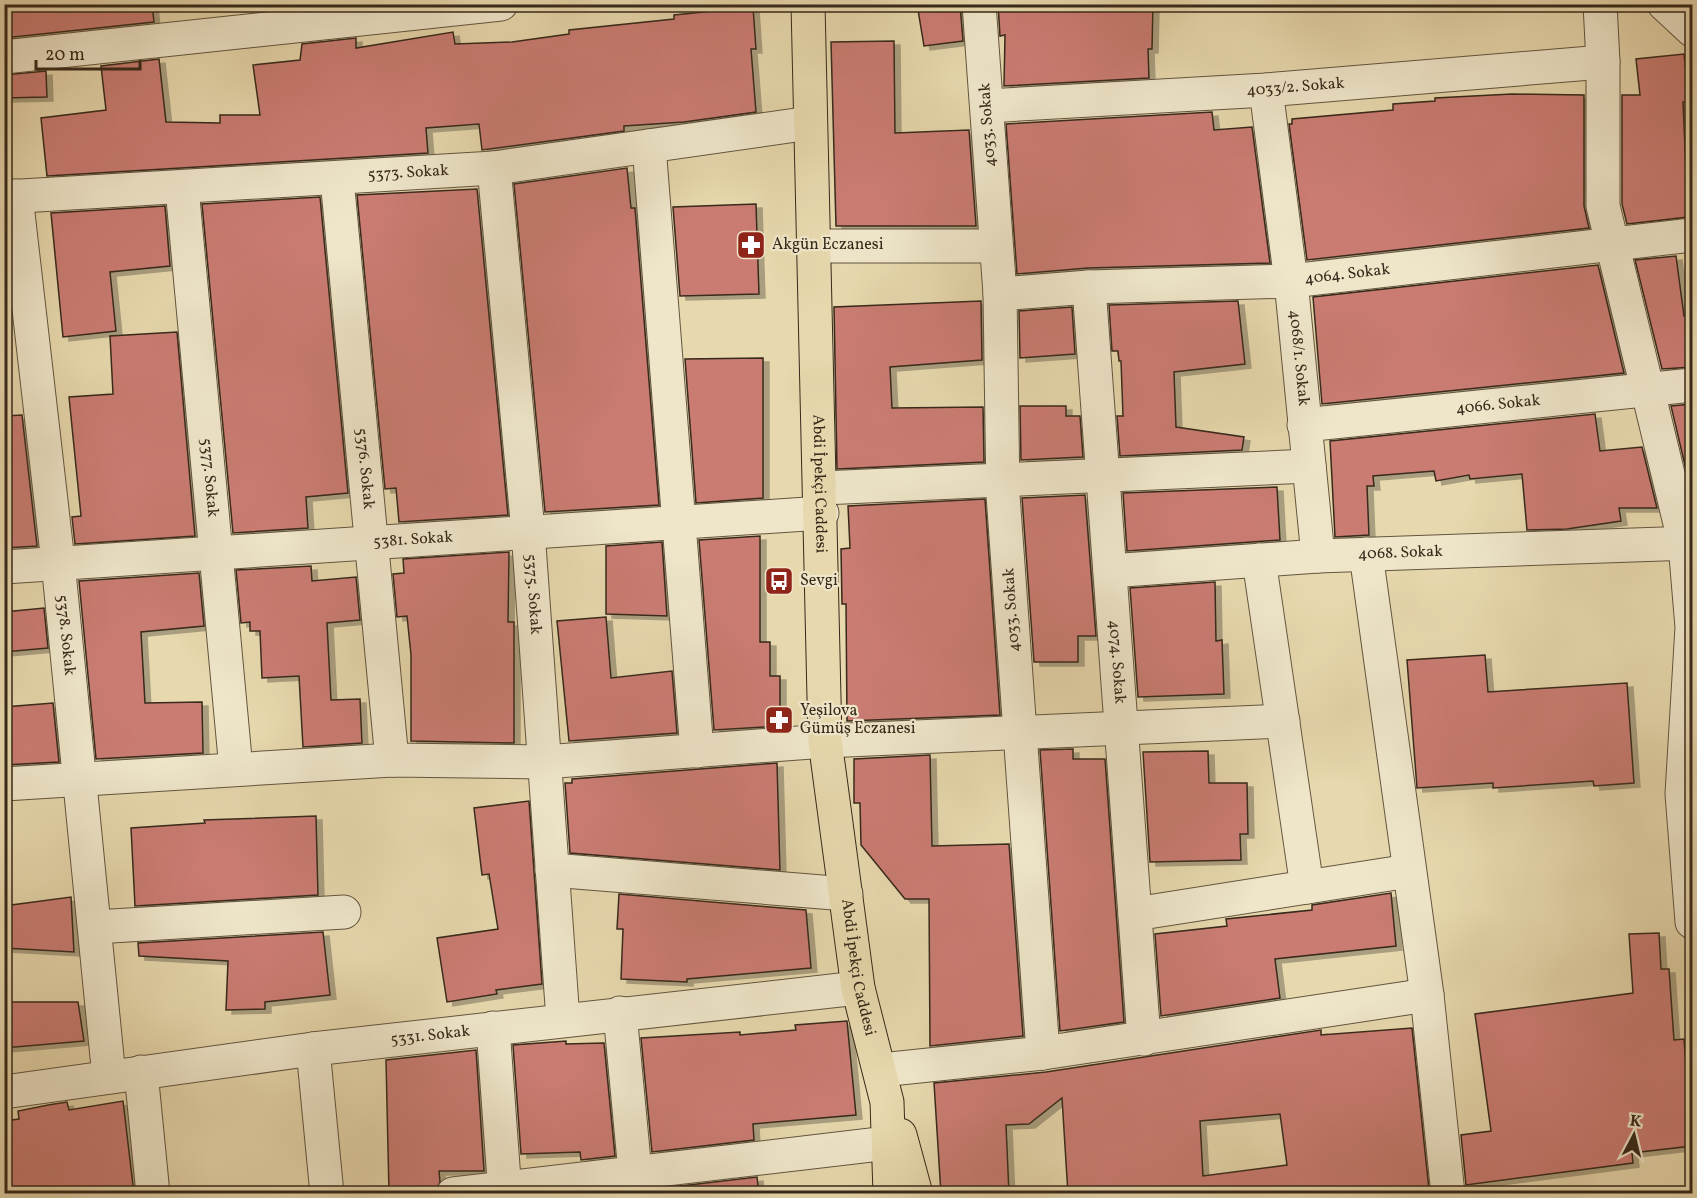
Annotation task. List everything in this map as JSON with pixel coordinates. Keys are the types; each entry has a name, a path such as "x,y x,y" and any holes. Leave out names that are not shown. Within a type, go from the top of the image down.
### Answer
{"main road":[{"name":"Abdi İpekçi Caddesi","path":"808,4 822,501 825,741 858,988 887,1102 905,1150 916,1194"},
{"name":"Abdi İpekçi Caddesi","path":"887,1102 890,1194"}],"street":[{"path":"4,57 501,4"},
{"name":"4033. Sokak","path":"979,4 1000,294 1003,480 1043,1053"},
{"path":"1600,4 1603,63 1603,206 1689,543 1692,627 1687,793 1692,922"},
{"name":"4033/2. Sokak","path":"987,106 1266,90 1603,63"},
{"name":"4068/1. Sokak","path":"1266,90 1291,281 1318,556"},
{"name":"5373. Sokak","path":"10,197 494,168 810,123"},
{"path":"649,146 697,751"},
{"name":"5375. Sokak","path":"494,168 528,531 563,1020"},
{"name":"5376. Sokak","path":"337,179 392,760"},
{"name":"5377. Sokak","path":"182,188 214,553 236,769"},
{"name":"5378. Sokak","path":"10,197 58,562 109,1077"},
{"name":"4064. Sokak","path":"1000,294 1089,287 1291,281 1692,236"},
{"path":"815,246 995,246"},
{"name":"4074. Sokak","path":"1089,287 1144,1039"},
{"name":"4066. Sokak","path":"1304,425 1692,385"},
{"name":"5381. Sokak","path":"4,567 678,522 822,501 1003,480 1102,473 1309,466"},
{"name":"4068. Sokak","path":"1110,571 1318,556 1689,543"},
{"path":"1366,554 1427,995 1448,1194"},
{"path":"1259,560 1307,887"},
{"path":"4,784 392,760 544,762 825,741 1282,721"},
{"path":"552,870 846,894"},
{"path":"1135,914 1409,871"},
{"path":"95,927 344,912"},
{"name":"5331. Sokak","path":"4,1092 313,1049 858,988"},
{"path":"880,1070 1043,1053 1427,995"},
{"path":"620,1013 636,1183"},
{"path":"493,1028 505,1191"},
{"path":"313,1049 327,1194"},
{"path":"141,1072 153,1194"},
{"path":"453,1194 636,1183 888,1143"}],"building":[{"path":"4,4 152,4 154,22 4,38"},
{"path":"917,4 960,4 963,41 924,46"},
{"path":"998,4 1153,4 1152,49 1148,49 1149,78 1004,86 1005,35 1000,36"},
{"path":"753,7 756,49 751,49 756,112 684,122 624,126 624,131 482,150 479,124 426,128 428,153 47,176 41,118 106,110 101,66 159,59 166,122 220,123 220,115 260,115 253,65 300,60 302,44 356,38 356,48 453,32 455,44 512,42 569,34 569,30 674,19 674,15"},
{"path":"894,41 895,133 969,130 976,226 836,226 831,42"},
{"path":"1684,54 1689,102 1683,102 1688,217 1627,224 1622,204 1622,95 1640,95 1636,59"},
{"path":"46,71 47,97 4,98 4,75"},
{"path":"1512,94 1584,95 1584,206 1589,228 1307,260 1289,124 1292,124 1292,119 1393,110 1393,104 1435,101 1435,98"},
{"path":"1212,112 1214,130 1252,127 1270,263 1088,268 1017,274 1006,124"},
{"path":"627,168 631,208 635,208 659,505 545,512 514,184"},
{"path":"477,189 508,515 399,522 396,488 385,489 357,195"},
{"path":"320,197 348,493 306,497 308,528 233,533 202,204"},
{"path":"756,204 759,294 680,296 673,207"},
{"path":"165,206 170,266 110,272 116,331 63,337 51,213"},
{"path":"1676,256 1684,316 1692,315 1692,367 1662,369 1635,260"},
{"path":"1598,265 1624,373 1322,404 1313,297"},
{"path":"981,301 982,360 890,367 892,408 983,407 984,462 837,469 834,307"},
{"path":"1238,301 1245,364 1174,372 1176,427 1244,437 1242,450 1120,456 1117,416 1123,416 1121,361 1119,361 1118,351 1112,351 1109,305"},
{"path":"1072,307 1075,354 1020,358 1019,311"},
{"path":"177,332 195,536 75,544 72,517 81,516 69,397 113,394 110,336"},
{"path":"763,358 763,498 696,503 685,359"},
{"path":"1692,404 1692,495 1671,406"},
{"path":"1020,406 1066,406 1066,416 1080,416 1083,457 1021,460"},
{"path":"1595,414 1600,451 1642,447 1657,508 1619,508 1621,521 1567,529 1527,530 1522,474 1470,479 1469,475 1436,481 1434,471 1373,476 1374,486 1367,486 1369,535 1335,537 1330,441"},
{"path":"22,415 37,546 4,548 4,416"},
{"path":"1277,487 1280,540 1127,551 1123,493"},
{"path":"1085,495 1096,636 1078,636 1078,662 1034,662 1022,498"},
{"path":"985,499 1000,715 847,721 846,604 842,604 841,549 850,548 848,506"},
{"path":"760,536 760,642 770,642 770,676 780,676 780,726 714,730 699,540"},
{"path":"662,542 667,616 606,614 606,546"},
{"path":"509,552 508,622 514,622 514,743 411,741 411,655 407,616 397,617 393,574 404,573 403,559"},
{"path":"311,566 312,581 356,577 360,620 327,623 331,700 360,699 362,743 303,747 299,676 262,678 260,631 250,631 250,622 241,623 236,570"},
{"path":"199,573 204,626 141,632 145,703 202,702 203,753 96,759 79,581"},
{"path":"1215,582 1216,641 1222,640 1224,694 1138,697 1130,588"},
{"path":"44,608 48,648 4,652 4,612"},
{"path":"606,617 611,678 672,671 677,733 569,741 557,621"},
{"path":"1485,655 1488,692 1627,683 1634,783 1594,786 1593,781 1493,788 1493,783 1417,788 1407,660"},
{"path":"53,703 59,762 4,765 4,707"},
{"path":"1073,749 1073,759 1105,759 1124,1022 1060,1031 1040,750"},
{"path":"1208,751 1209,783 1247,783 1248,834 1240,834 1241,860 1150,862 1143,752"},
{"path":"930,755 932,846 1009,844 1023,1036 930,1046 929,899 905,899 861,845 860,803 854,803 854,759"},
{"path":"777,763 780,870 570,853 565,783 572,783 572,779"},
{"path":"529,801 542,984 496,990 497,994 447,1002 437,938 498,929 489,874 482,875 474,808"},
{"path":"316,816 318,895 135,906 131,828 205,823 204,820"},
{"path":"1391,893 1396,946 1275,959 1280,998 1161,1016 1155,934 1227,926 1226,919 1312,910 1312,905"},
{"path":"619,894 806,910 811,968 687,979 687,982 621,979 623,929 617,929"},
{"path":"71,897 74,952 4,948 4,906"},
{"path":"323,932 330,995 265,1002 265,1009 226,1010 228,961 139,956 138,943"},
{"path":"1659,933 1661,969 1669,969 1674,1040 1684,1039 1692,1146 1632,1153 1633,1163 1466,1185 1461,1135 1491,1131 1475,1014 1633,993 1629,934"},
{"path":"4,1002 78,1002 84,1041 4,1048"},
{"path":"847,1021 856,1115 753,1124 754,1140 652,1152 641,1038 740,1032 740,1035 796,1030 795,1025"},
{"path":"1412,1028 1429,1190 1425,1191 1425,1194 1068,1194 1062,1098 1029,1124 1006,1125 1009,1194 941,1194 934,1083 1046,1072 1321,1030 1321,1035","holes":["1280,1114 1287,1165 1203,1176 1200,1121"]},
{"path":"566,1041 566,1044 604,1043 615,1156 581,1160 580,1152 521,1154 513,1045"},
{"path":"476,1050 484,1171 439,1171 440,1182 435,1193 389,1194 386,1060"},
{"path":"123,1101 134,1194 4,1194 4,1121 19,1119 18,1111 48,1105 67,1102 69,1110"},
{"path":"757,1177 759,1194 655,1194 655,1189"}],"place":[{"name":"Akgün Eczanesi","path":"751,245"},
{"name":"Sevgi","path":"779,581"},
{"name":"Yeşilova Gümüş Eczanesi","path":"779,720"}]}
